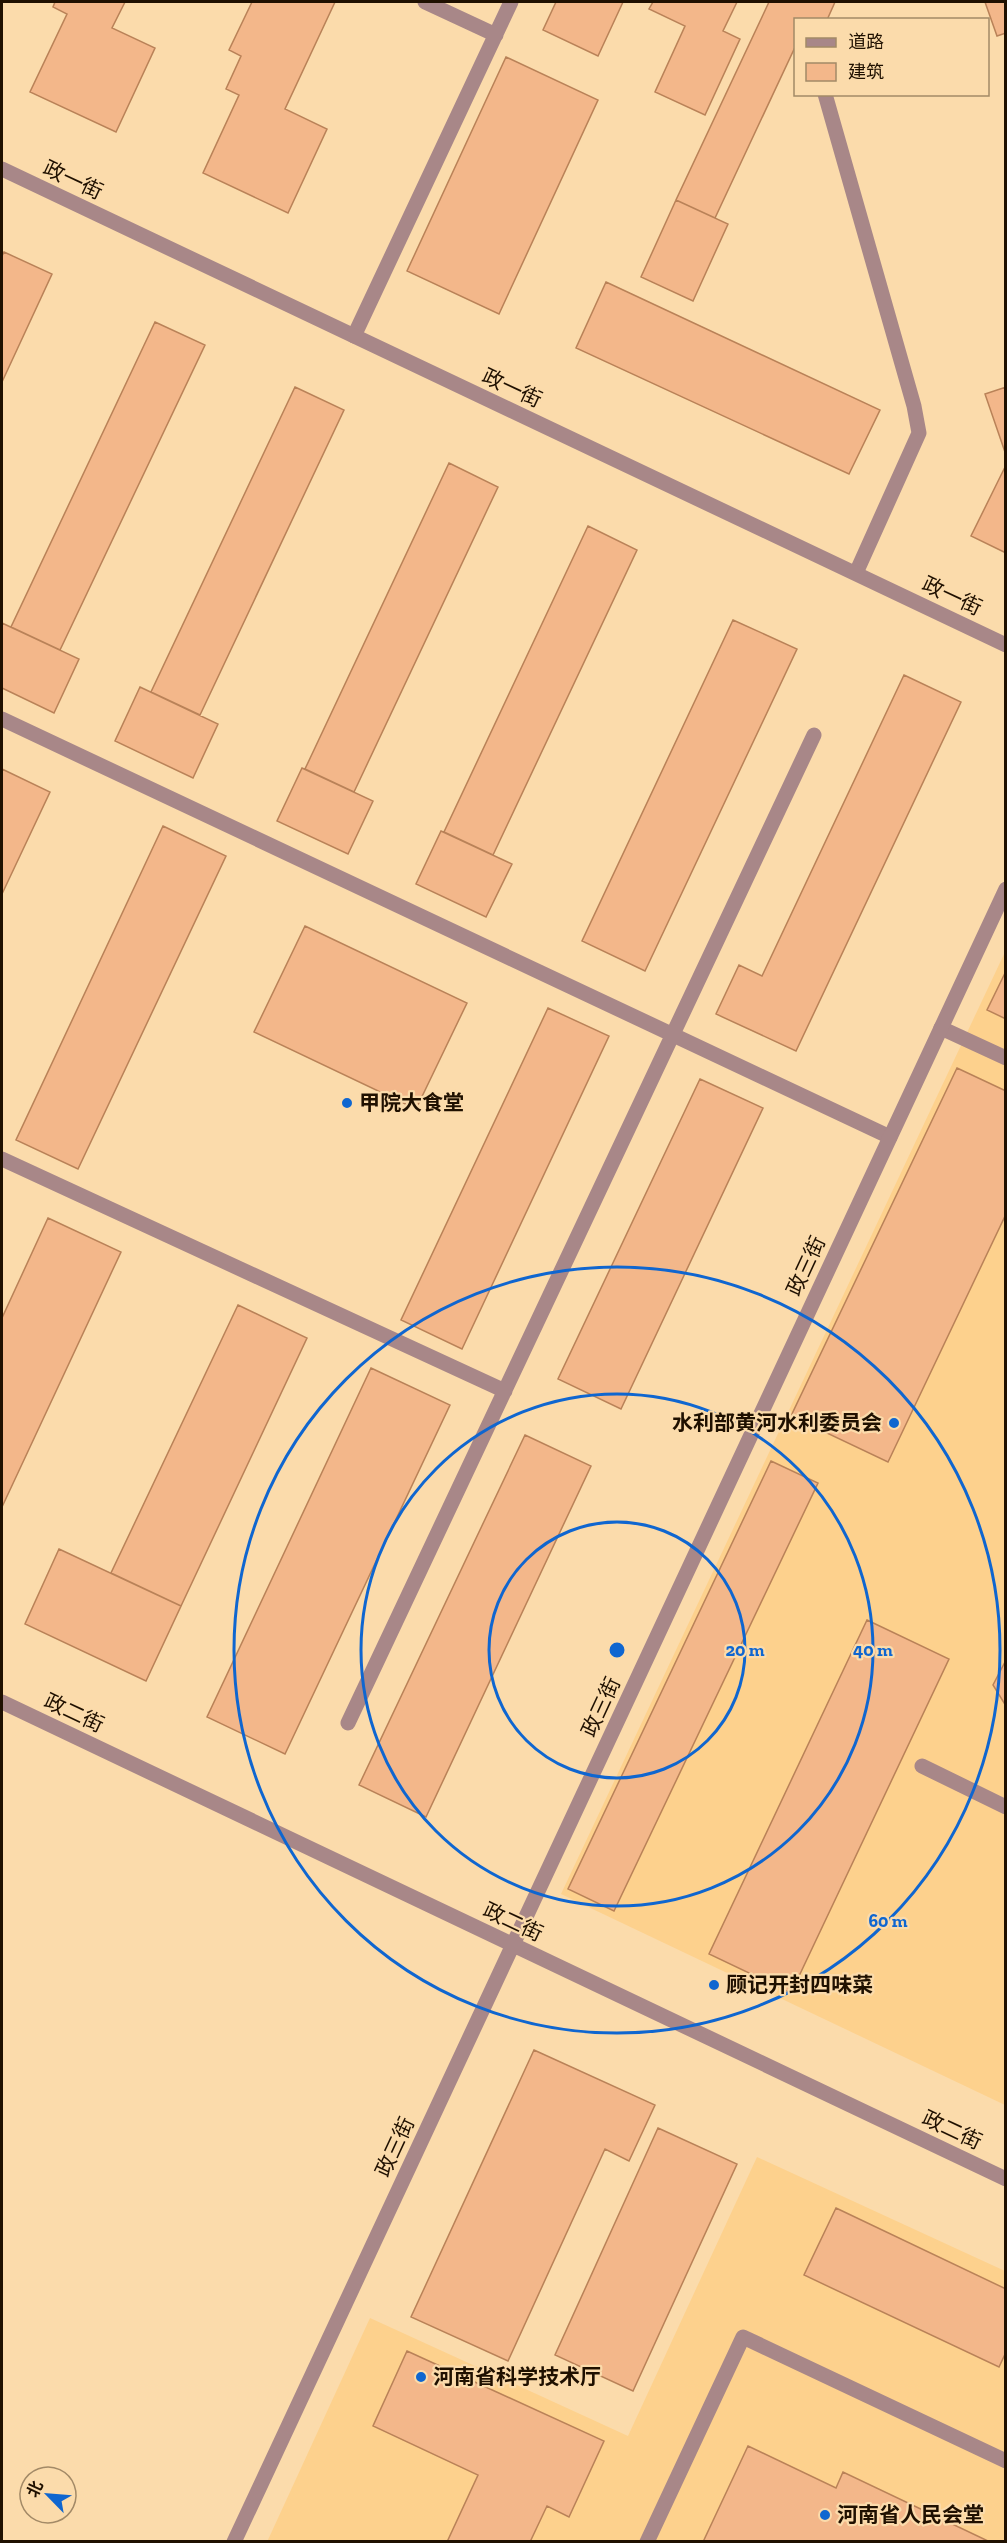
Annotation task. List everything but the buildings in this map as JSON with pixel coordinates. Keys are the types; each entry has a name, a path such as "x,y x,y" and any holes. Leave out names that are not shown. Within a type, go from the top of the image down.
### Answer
{"street":[{"path":"425,2 496,34"},
{"path":"354,336 511,2"},
{"path":"826,96 914,406 919,433 856,573"},
{"name":"政一街","path":"2,169 1005,645"},
{"path":"2,719 890,1137"},
{"path":"348,1723 814,735"},
{"name":"政三街","path":"234,2541 1005,890"},
{"path":"941,1028 1005,1058"},
{"path":"2,1159 505,1391"},
{"name":"政二街","path":"2,1702 1005,2179"},
{"path":"922,1766 1005,1807"},
{"path":"647,2541 744,2337 1005,2461"}],"shaded area":[{"name":"水利部黄河水利委员会","path":"1005,952 1005,2105 561,1894"},
{"name":"河南省人民会堂","path":"757,2157 1005,2271 1005,2541 267,2542 370,2318 628,2436"}],"place":[{"name":"甲院大食堂","path":"347,1103"},
{"name":"水利部黄河水利委员会","path":"894,1423"},
{"name":"顾记开封四味菜","path":"714,1985"},
{"name":"河南省科学技术厅","path":"421,2377"},
{"name":"河南省人民会堂","path":"825,2515"}]}
